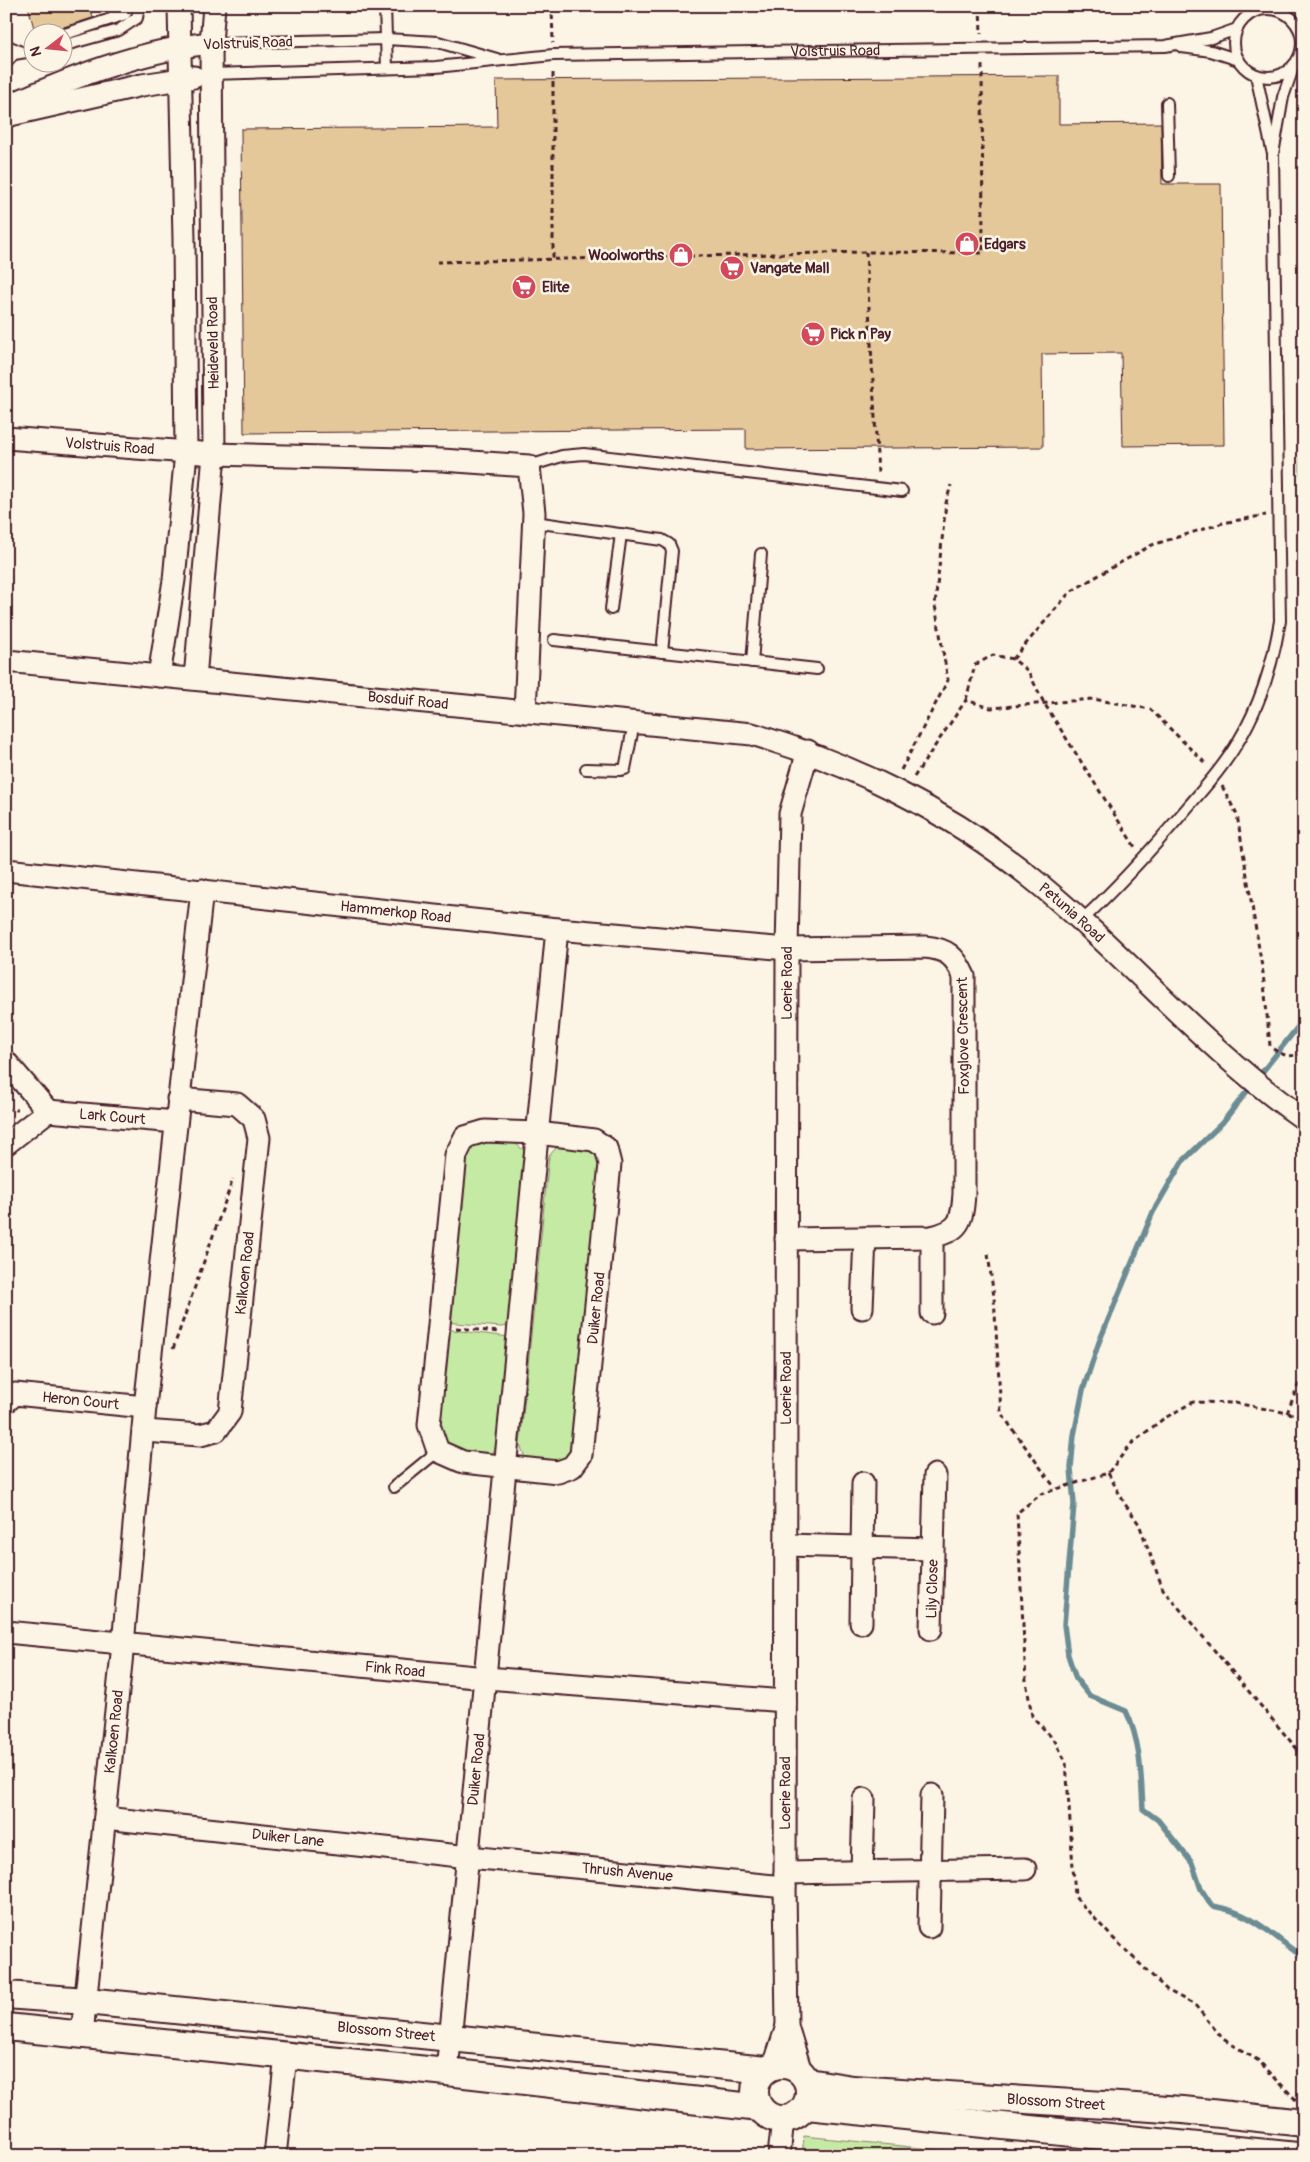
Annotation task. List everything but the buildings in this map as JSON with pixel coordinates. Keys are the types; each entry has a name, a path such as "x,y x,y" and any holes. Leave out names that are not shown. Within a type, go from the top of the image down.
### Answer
{"street":[{"name":"Heideveld Road","path":"159,676 174,580 186,452 179,6"},
{"name":"Heideveld Road","path":"195,679 214,454 211,43 214,6"},
{"name":"Volstruis Road","path":"7,112 64,80 180,46 211,43"},
{"name":"Volstruis Road","path":"7,112 211,74"},
{"name":"Volstruis Road","path":"6,438 214,454 442,460 529,466"},
{"path":"526,712 534,522 529,466"},
{"name":"Bosduif Road","path":"6,661 752,734 808,751"},
{"name":"Petunia Road","path":"808,751 904,793 968,830 1030,877 1081,921 1270,1096 1304,1119"},
{"name":"Loerie Road","path":"805,2087 787,2026 785,1880 786,1239 787,949 790,814 808,751"},
{"name":"Hammerkop Road","path":"6,870 557,929 787,949"},
{"name":"Kalkoen Road","path":"82,2034 123,1644 145,1407 202,890"},
{"name":"Duiker Road","path":"447,2072 557,929"},
{"name":"Foxglove Crescent","path":"786,1239 932,1237 950,1232 959,1223 963,1213 964,976 957,960 937,948 787,949"},
{"path":"6,1062 48,1111 6,1144"},
{"name":"Kalkoen Road","path":"144,1431 200,1434 216,1431 230,1412 258,1148 259,1138 254,1119 237,1104 178,1098"},
{"name":"Lark Court","path":"48,1111 176,1122"},
{"name":"Duiker Road","path":"485,1131 538,1133 594,1140 606,1148 610,1164 581,1455 572,1467 558,1472 463,1462 438,1451 429,1425 456,1155 465,1137 485,1131"},
{"path":"932,1237 932,1313"},
{"path":"862,1308 865,1238"},
{"name":"Heron Court","path":"9,1393 145,1407"},
{"name":"Lily Close","path":"930,1629 935,1475"},
{"path":"861,1623 863,1483"},
{"name":"Lily Close","path":"786,1545 932,1549"},
{"name":"Fink Road","path":"6,1632 486,1678 785,1701"},
{"path":"929,1926 932,1795"},
{"path":"862,1872 864,1799"},
{"name":"Duiker Lane","path":"105,1818 469,1857"},
{"name":"Thrush Avenue","path":"469,1857 785,1880 862,1872 1025,1869"},
{"name":"Blossom Street","path":"6,1995 86,2001 449,2039 770,2068"},
{"name":"Loerie Road","path":"770,2068 787,2026"},
{"path":"6,2027 447,2072 771,2114 792,2116 805,2087 788,2065 770,2068 758,2077 756,2086 771,2114 779,2156"},
{"path":"275,2156 286,2056"},
{"name":"Blossom Street","path":"805,2087 1183,2110 1301,2112"},
{"name":"Blossom Street","path":"805,2087 1180,2144 1297,2156"},
{"path":"1180,2144 1183,2110"}],"lane":[{"path":"114,6 114,18"},
{"path":"72,31 125,14 129,6"},
{"path":"72,43 119,30 137,18 139,6"},
{"path":"386,6 387,68"},
{"path":"1251,6 1237,29 1235,45 1239,60 1246,70 1269,78 1281,75 1292,68"},
{"path":"1288,6 1292,19"},
{"path":"1081,921 1143,860 1216,774 1238,742 1255,710 1276,645 1280,621 1273,154 1283,97 1292,68 1300,57 1303,43 1300,30 1284,12 1273,9 1258,11 1244,19"},
{"name":"Volstruis Road","path":"1174,45 1237,29"},
{"name":"Volstruis Road","path":"211,43 386,39 438,42 498,59"},
{"name":"Volstruis Road","path":"211,74 436,67 498,59 553,55 635,55 981,47 1174,45 1212,51 1239,60"},
{"path":"6,46 22,52"},
{"path":"6,63 12,56 22,52"},
{"path":"1256,75 1273,154"},
{"path":"1167,103 1169,176"},
{"path":"529,466 562,456 584,454 902,491"},
{"path":"534,522 662,540 669,544 672,551 662,652"},
{"path":"612,609 621,534"},
{"path":"752,662 761,554"},
{"path":"554,640 818,669"},
{"path":"586,769 625,769 634,723"},
{"path":"394,1487 438,1451"}],"path":[{"path":"552,6 553,258"},
{"path":"436,262 866,252 983,253 980,6"},
{"path":"866,252 879,488"},
{"path":"901,770 948,680 935,605 946,503 951,485"},
{"path":"1013,659 1070,592 1144,549 1222,524 1278,512"},
{"path":"914,777 966,700 975,665 994,655 1013,659 1028,671 1044,703 1143,860"},
{"path":"966,700 991,708 1093,699 1150,709 1216,774 1237,815 1263,973 1270,1046 1281,1055 1294,1056 1304,1053"},
{"path":"170,1357 235,1174"},
{"path":"988,1254 994,1297 1001,1413 1055,1488"},
{"path":"447,1327 502,1332"},
{"path":"1288,1413 1304,1371"},
{"path":"1301,2112 1259,2061 1223,2039 1195,2005 1167,1990 1111,1936 1075,1897 1066,1762 1054,1741 1032,1716 1026,1681 1017,1513 1041,1494 1055,1488 1108,1473 1131,1444 1163,1419 1193,1402 1235,1403 1304,1416"},
{"path":"1108,1473 1125,1504 1139,1524 1163,1589 1297,1749 1304,1760"},
{"path":"1297,1749 1304,1748"}],"green space":[{"path":"1304,87 1304,475 1300,475 1298,100"},
{"path":"481,1139 512,1141 526,1152 510,1326 501,1327 446,1322 466,1150"},
{"path":"563,1145 593,1149 603,1159 574,1451 564,1464 526,1460 520,1445 549,1156 555,1149"},
{"path":"452,1330 509,1337 497,1443 492,1455 454,1453 437,1438 445,1332"},
{"path":"804,2136 998,2156 802,2156"}],"waterway":[{"path":"1304,1019 1222,1123 1182,1162 1153,1212 1099,1342 1083,1390 1074,1435 1071,1468 1074,1504 1064,1625 1068,1655 1076,1679 1090,1696 1126,1711 1135,1735 1141,1771 1143,1809 1158,1820 1192,1863 1201,1889 1212,1906 1239,1913 1250,1919 1304,1958"}],"place":[{"name":"Edgars","path":"967,244"},
{"name":"Woolworths","path":"681,255"},
{"name":"Vangate Mall","path":"732,268"},
{"name":"Elite","path":"524,287"},
{"name":"Pick n Pay","path":"813,334"}]}
